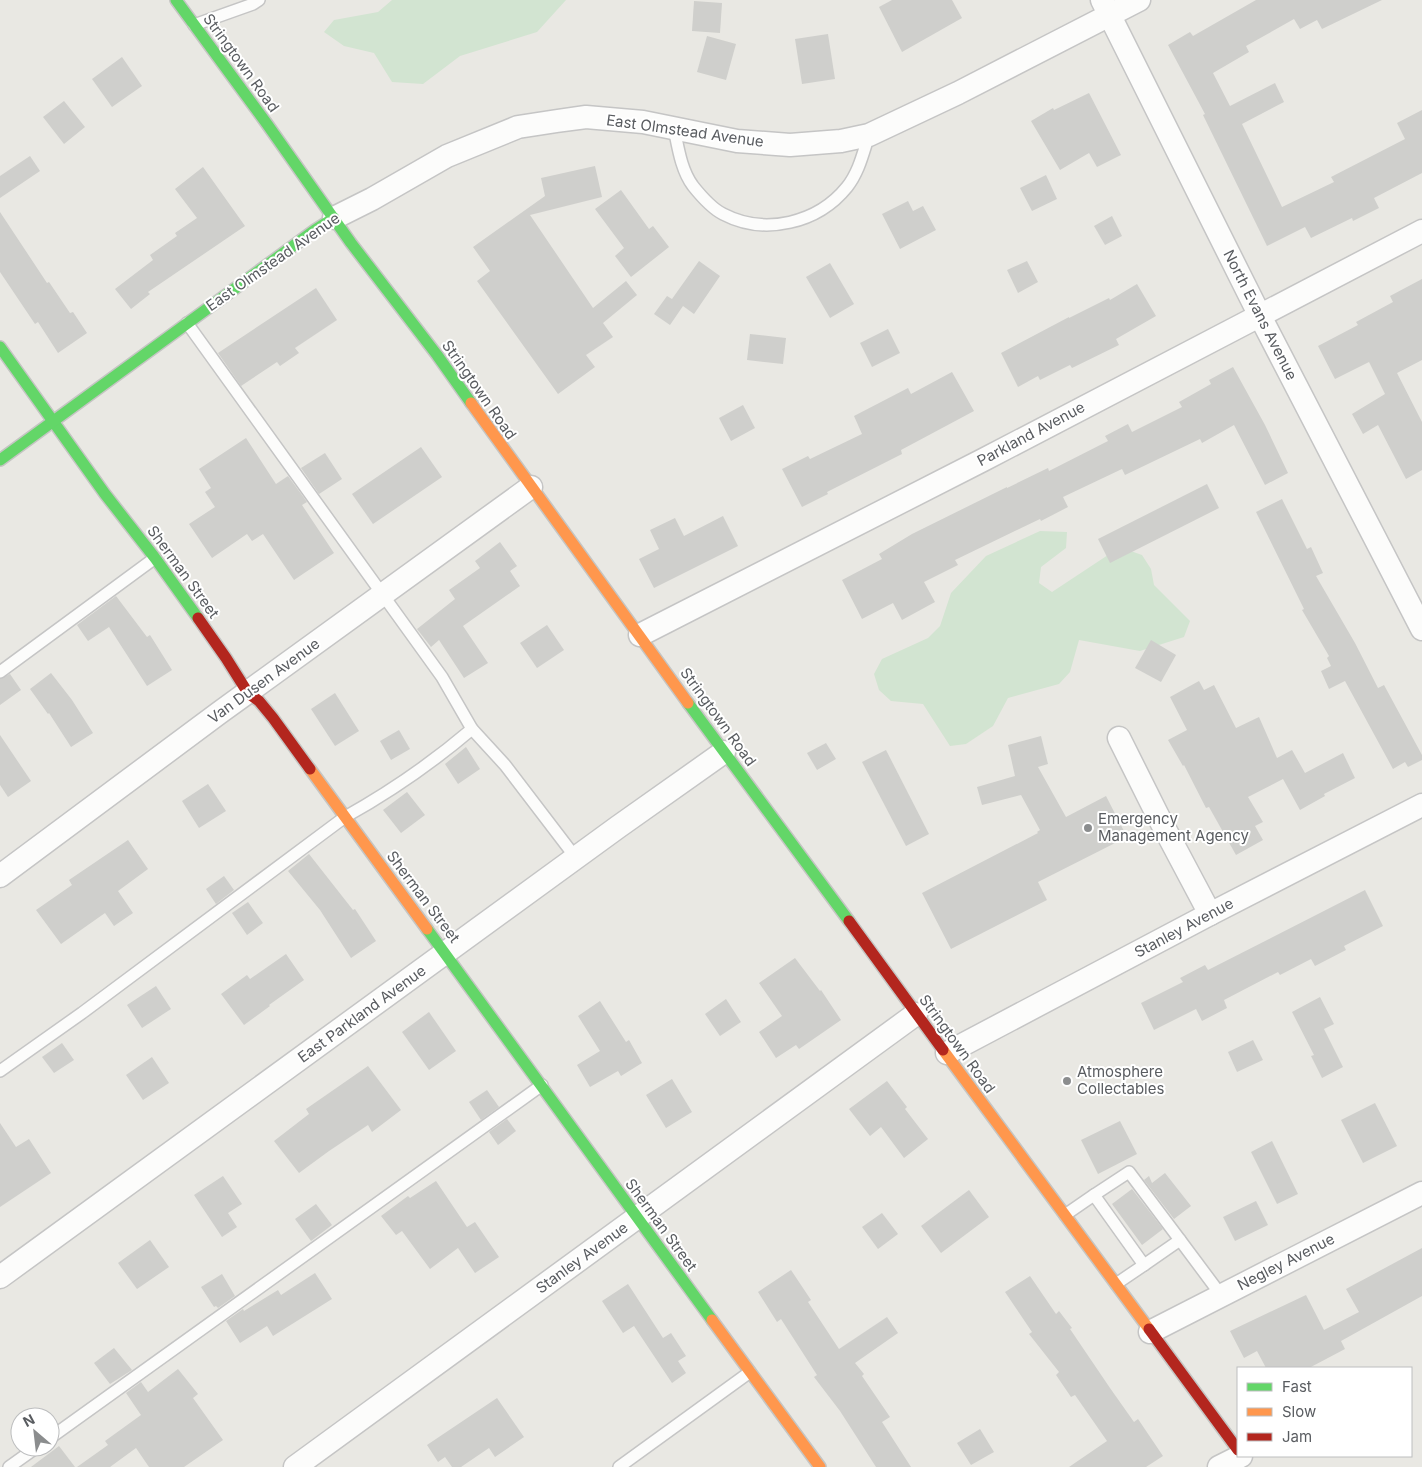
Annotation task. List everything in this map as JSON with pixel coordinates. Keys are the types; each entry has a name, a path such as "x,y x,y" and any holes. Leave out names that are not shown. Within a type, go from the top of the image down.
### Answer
{"main road":[{"name":"Stringtown Road","path":"176,0 334,218 437,355 531,488 724,752 1237,1449"},
{"name":"East Olmstead Avenue","path":"0,460 334,218"},
{"name":"Sherman Street","path":"0,348 105,494 155,558 226,658 248,693 259,701 273,718 820,1467"},
{"path":"1243,1457 1251,1467"}],"street":[{"name":"East Olmstead Avenue","path":"334,218 372,199 447,156 518,127 586,117 643,122 737,141 790,145 841,141 869,134 958,93 1106,8 1139,0"},
{"name":"North Evans Avenue","path":"1106,8 1260,316 1422,629"},
{"name":"Parkland Avenue","path":"640,635 975,464 1422,231"},
{"name":"Van Dusen Avenue","path":"0,876 382,594 531,488"},
{"path":"1119,738 1210,914"},
{"name":"East Parkland Avenue","path":"0,1277 724,752"},
{"name":"Stanley Avenue","path":"947,1053 1422,805"},
{"name":"Stanley Avenue","path":"295,1467 916,1014"},
{"name":"Negley Avenue","path":"1150,1332 1422,1193"},
{"path":"1219,1467 1240,1457"}],"lane":[{"path":"194,25 259,0"},
{"path":"674,128 680,159 692,184 712,207 723,214 740,221 757,224 782,224 808,217 825,208 837,197 857,171 869,134"},
{"path":"187,323 442,677 472,729 505,765 576,858"},
{"path":"0,672 155,558"},
{"path":"0,1071 82,1013 345,818 402,783 439,757 472,729"},
{"path":"60,1431 542,1085"},
{"path":"1065,1215 1129,1172 1221,1295"},
{"path":"1094,1195 1144,1265"},
{"path":"1115,1284 1180,1240"},
{"path":"619,1467 750,1372"},
{"path":"10,1467 24,1457"}],"green space":[{"path":"392,0 566,0 537,32 460,56 423,84 392,82 374,53 344,46 324,32 334,20 378,12"},
{"path":"1040,531 1067,532 1066,548 1041,567 1039,583 1052,592 1108,555 1125,549 1142,555 1151,569 1154,585 1190,621 1184,637 1140,651 1079,640 1070,672 1059,684 1008,698 993,726 966,744 950,746 923,704 891,701 879,690 874,674 882,659 928,638 940,626 951,593 986,556"}],"building":[{"path":"892,0 952,0 962,18 902,52 879,7"},
{"path":"1256,0 1382,0 1322,29 1317,20 1300,29 1294,19 1246,46 1249,52 1213,73 1230,106 1275,83 1284,102 1242,124 1282,207 1334,182 1331,177 1405,139 1397,123 1422,110 1422,173 1374,198 1379,208 1353,221 1352,218 1311,238 1305,227 1267,246 1203,115 1205,114 1168,45 1190,32 1193,36"},
{"path":"694,1 722,3 720,33 692,31"},
{"path":"828,34 835,79 802,84 795,39"},
{"path":"707,36 736,44 726,80 697,72"},
{"path":"122,57 142,86 112,107 92,79"},
{"path":"1089,93 1121,155 1097,167 1089,153 1060,170 1031,121 1053,108 1054,110"},
{"path":"64,101 85,127 64,144 43,117"},
{"path":"30,156 40,171 0,198 0,176"},
{"path":"595,166 602,197 530,215 593,308 626,281 637,295 603,323 613,337 586,355 595,367 558,394 477,281 490,271 473,247 545,196 541,178"},
{"path":"203,167 245,226 148,292 150,294 131,309 115,289 153,260 150,255 177,236 175,233 197,218 175,189"},
{"path":"1046,175 1057,199 1032,211 1020,188"},
{"path":"621,190 649,229 653,226 669,247 631,277 615,256 624,248 595,209"},
{"path":"908,201 913,211 923,206 936,230 900,249 882,214"},
{"path":"0,212 47,283 49,282 70,313 73,312 87,333 58,353 38,322 35,324 0,272"},
{"path":"1112,216 1122,236 1105,245 1094,226"},
{"path":"699,261 720,276 694,314 683,306 670,325 654,314 667,296 672,299"},
{"path":"1027,261 1038,282 1018,293 1007,270"},
{"path":"830,263 854,304 830,318 806,277"},
{"path":"1422,279 1422,360 1397,373 1422,422 1422,470 1406,479 1378,425 1363,434 1352,414 1385,394 1369,362 1335,379 1318,346 1358,325 1356,322 1393,302 1390,296"},
{"path":"1137,284 1156,316 1116,339 1119,345 1072,368 1070,365 1040,380 1038,376 1018,387 1001,353 1069,317 1109,298 1110,300"},
{"path":"316,288 337,320 295,348 299,353 280,366 277,362 241,386 218,353"},
{"path":"888,329 900,353 872,367 860,343"},
{"path":"750,334 786,338 783,364 747,360"},
{"path":"1233,367 1265,425 1288,473 1265,485 1234,425 1202,443 1200,439 1125,475 1122,469 1063,497 1068,507 955,560 958,565 924,582 935,602 902,620 893,603 862,619 842,580 882,559 879,554 912,534 1007,487 1048,468 1049,471 1108,441 1105,436 1128,424 1132,432 1182,407 1179,402 1211,384 1209,380"},
{"path":"952,372 974,411 901,450 902,454 827,492 828,494 802,507 782,469 808,456 810,459 862,434 854,416 908,388 911,394"},
{"path":"743,405 755,428 731,441 719,418"},
{"path":"246,438 276,484 288,476 307,502 302,505 334,553 294,580 263,534 252,541 247,534 212,558 189,524 215,507 205,492 211,488 199,469"},
{"path":"421,447 442,477 373,524 352,494"},
{"path":"325,453 342,479 319,494 301,468"},
{"path":"1207,484 1219,508 1110,563 1098,539"},
{"path":"1282,499 1307,549 1311,547 1323,573 1316,576 1355,643 1378,688 1384,685 1422,755 1422,760 1408,767 1405,762 1393,769 1345,681 1329,689 1321,671 1331,666 1327,658 1329,656 1302,610 1304,609 1256,512"},
{"path":"723,516 738,546 654,588 639,559 659,549 650,530 675,518 684,536"},
{"path":"500,542 517,566 510,571 520,586 463,626 488,663 464,678 439,640 431,647 417,629 455,599 449,590 480,568 475,561"},
{"path":"116,596 147,637 150,635 172,670 147,686 109,627 88,641 77,625"},
{"path":"547,625 564,650 537,668 520,643"},
{"path":"1151,640 1176,655 1161,682 1135,668"},
{"path":"51,673 72,700 93,733 71,747 49,713 30,689"},
{"path":"10,674 21,690 0,705 0,679"},
{"path":"1199,681 1204,690 1214,685 1236,728 1259,717 1277,758 1292,750 1305,773 1343,753 1355,778 1324,794 1325,796 1300,810 1283,779 1248,797 1263,822 1255,826 1263,840 1236,855 1209,807 1206,808 1184,765 1168,740 1187,730 1170,697"},
{"path":"335,693 359,731 335,746 311,709"},
{"path":"399,730 410,749 391,760 380,741"},
{"path":"0,735 31,781 8,797 0,785"},
{"path":"1041,736 1048,764 1038,767 1066,817 1106,796 1127,837 1038,882 1047,900 951,949 922,893 1038,833 1040,830 1021,795 982,805 977,787 1015,776 1008,745"},
{"path":"826,743 836,759 817,770 807,753"},
{"path":"466,747 480,769 458,784 445,764"},
{"path":"886,750 929,834 906,846 862,762"},
{"path":"208,784 226,811 199,828 182,801"},
{"path":"407,792 425,815 401,833 383,810"},
{"path":"128,840 148,869 118,891 133,913 114,926 105,913 61,944 36,910 72,885 69,880"},
{"path":"309,854 353,910 355,909 376,941 351,958 320,910 288,871"},
{"path":"224,876 234,890 216,904 206,889"},
{"path":"1365,890 1383,926 1344,946 1346,950 1315,966 1311,959 1280,975 1278,972 1224,1000 1227,1008 1202,1021 1196,1009 1154,1030 1141,1003 1183,982 1180,978 1205,965 1208,970"},
{"path":"248,902 263,923 247,935 232,913"},
{"path":"286,954 304,980 244,1025 221,994 247,975 250,979"},
{"path":"795,958 821,990 841,1020 799,1049 796,1045 776,1058 759,1032 782,1016 759,983"},
{"path":"156,986 171,1009 142,1028 127,1005"},
{"path":"1320,997 1334,1024 1324,1029 1343,1067 1322,1078 1311,1056 1314,1055 1292,1012"},
{"path":"726,999 741,1022 720,1036 705,1014"},
{"path":"600,1001 626,1042 629,1040 642,1063 621,1076 618,1071 590,1087 577,1065 600,1051 578,1016"},
{"path":"429,1012 456,1051 429,1070 402,1032"},
{"path":"1253,1040 1263,1060 1237,1072 1228,1052"},
{"path":"62,1043 74,1060 54,1073 42,1057"},
{"path":"152,1057 169,1083 143,1100 126,1075"},
{"path":"368,1066 401,1110 372,1132 368,1125 299,1173 274,1141 309,1114 306,1109"},
{"path":"672,1079 692,1112 666,1128 646,1095"},
{"path":"887,1081 928,1139 904,1158 881,1127 870,1136 849,1109"},
{"path":"487,1090 499,1107 481,1120 469,1102"},
{"path":"1375,1103 1397,1146 1363,1163 1341,1120"},
{"path":"507,1119 516,1131 498,1145 489,1132"},
{"path":"1120,1121 1137,1154 1098,1174 1081,1140"},
{"path":"0,1123 16,1147 29,1139 51,1173 0,1207"},
{"path":"1272,1141 1298,1194 1277,1204 1251,1152"},
{"path":"1165,1173 1191,1206 1174,1219 1144,1180 1149,1176 1152,1183"},
{"path":"223,1176 242,1204 228,1213 237,1227 222,1237 194,1195"},
{"path":"436,1181 467,1227 475,1222 499,1257 475,1273 458,1248 430,1269 402,1231 396,1235 381,1216 408,1196 410,1198"},
{"path":"1132,1189 1163,1229 1142,1245 1112,1204"},
{"path":"969,1190 989,1217 941,1253 921,1226"},
{"path":"1256,1201 1268,1225 1235,1241 1223,1217"},
{"path":"316,1204 332,1225 311,1241 295,1219"},
{"path":"882,1213 898,1234 878,1249 862,1227"},
{"path":"150,1240 169,1267 137,1289 118,1263"},
{"path":"1422,1248 1422,1296 1341,1341 1345,1349 1311,1367 1265,1367 1257,1351 1244,1358 1230,1331 1306,1295 1324,1330 1359,1312 1346,1289"},
{"path":"791,1270 811,1300 808,1302 839,1349 887,1317 898,1333 855,1363 864,1374 862,1376 890,1417 882,1422 911,1467 876,1467 840,1411 814,1377 817,1375 781,1319 777,1322 758,1292"},
{"path":"315,1273 332,1299 273,1336 267,1326 240,1343 226,1321 243,1309 244,1311 278,1290 281,1295"},
{"path":"222,1274 235,1296 218,1308 214,1307 201,1287"},
{"path":"1030,1276 1056,1314 1059,1311 1072,1328 1070,1329 1134,1422 1138,1419 1163,1456 1146,1467 1069,1467 1107,1441 1075,1395 1071,1397 1056,1375 1059,1372 1029,1334 1032,1332 1005,1292"},
{"path":"628,1284 663,1338 671,1333 686,1356 678,1361 686,1373 672,1383 634,1326 623,1333 602,1301"},
{"path":"114,1348 132,1370 110,1384 94,1363"},
{"path":"178,1369 198,1394 193,1398 223,1440 184,1467 149,1467 136,1448 110,1467 77,1467 108,1445 105,1441 141,1415 126,1393 141,1382 148,1392"},
{"path":"497,1398 524,1437 495,1457 489,1448 461,1467 452,1467 445,1457 438,1462 427,1445"},
{"path":"980,1429 994,1452 971,1465 957,1443"},
{"path":"60,1447 75,1467 31,1467 44,1457 60,1457"}],"traffic: fast":[{"path":"176,0 351,243 437,355 471,403"},
{"path":"0,460 334,218"},
{"path":"0,347 105,494 155,558 198,618"},
{"path":"688,703 849,921"},
{"path":"427,929 712,1320"}],"traffic: slow":[{"path":"471,403 688,703"},
{"path":"310,769 427,929"},
{"path":"943,1050 1149,1329"},
{"path":"712,1320 820,1467"}],"traffic: jam":[{"path":"198,618 248,693 259,701 273,718 310,769"},
{"path":"849,921 943,1050"},
{"path":"1149,1329 1237,1449"}],"place":[{"name":"Emergency Management Agency","path":"1088,828"},
{"name":"Atmosphere Collectables","path":"1067,1081"}]}
